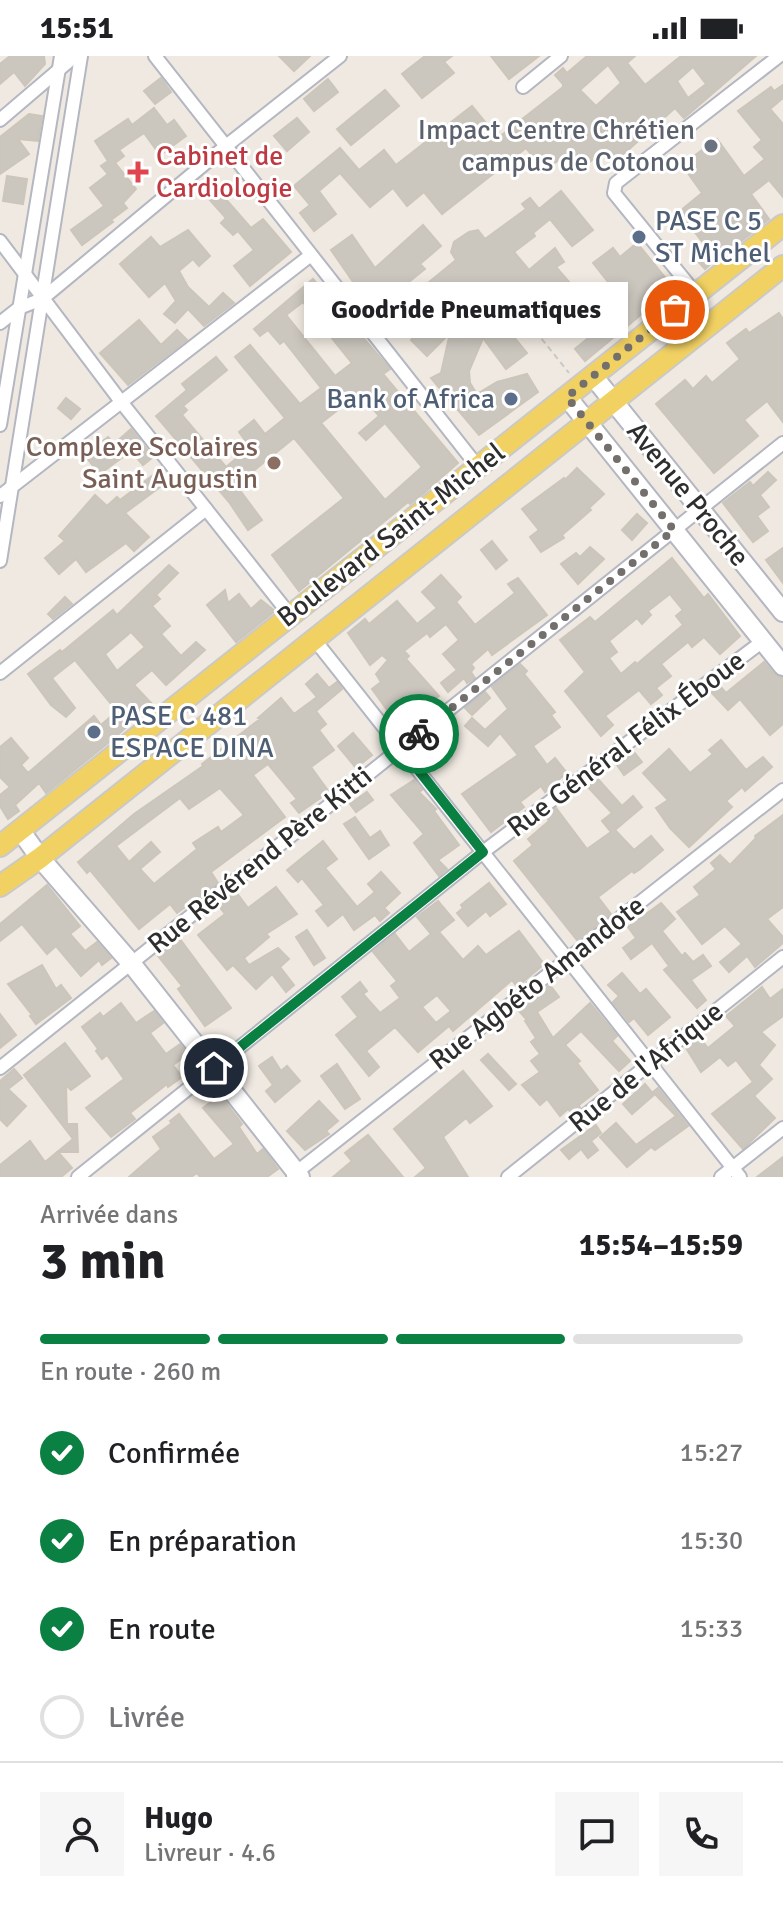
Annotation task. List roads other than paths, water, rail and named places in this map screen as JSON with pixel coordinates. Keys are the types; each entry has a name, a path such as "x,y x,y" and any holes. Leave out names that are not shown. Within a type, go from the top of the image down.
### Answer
{"main road":[{"name":"Boulevard Saint-Michel","path":"0,846 783,225"},
{"name":"Boulevard Saint-Michel","path":"0,886 40,858 783,266"}],"street":[{"path":"0,120 60,63 75,56"},
{"path":"0,561 81,56"},
{"path":"155,56 478,467"},
{"path":"0,323 19,308 42,299 340,56"},
{"path":"523,87 561,56"},
{"path":"696,294 614,193 614,188 616,183 779,56"},
{"path":"0,425 60,63"},
{"path":"0,241 122,403 290,615"},
{"path":"0,496 311,255"},
{"name":"Avenue Proche","path":"580,387 613,401 783,612"},
{"name":"Avenue Proche","path":"580,387 586,422 783,666"},
{"name":"Rue Révérend Père Kitti","path":"0,1068 783,443"},
{"path":"0,673 206,509"},
{"path":"314,639 736,1172"},
{"name":"Rue Général Félix Éboue","path":"78,1177 483,852 763,641"},
{"name":"Rue Agbéto Amandote","path":"296,1176 783,790"},
{"path":"20,830 40,858 131,963 296,1176"},
{"name":"Rue de l'Afrique","path":"508,1177 783,957"},
{"path":"721,1177 736,1172 783,1128"}],"place":[{"name":"Impact Centre Chrétien campus de Cotonou","path":"711,146"},
{"name":"Cabinet de Cardiologie","path":"138,172"},
{"name":"PASE C 5 ST Michel","path":"639,237"},
{"name":"Goodride Pneumatiques","path":"675,310"},
{"name":"Bank of Africa","path":"511,399"},
{"name":"Complexe Scolaires Saint Augustin","path":"274,463"},
{"name":"PASE C 481 ESPACE DINA","path":"94,732"}]}
